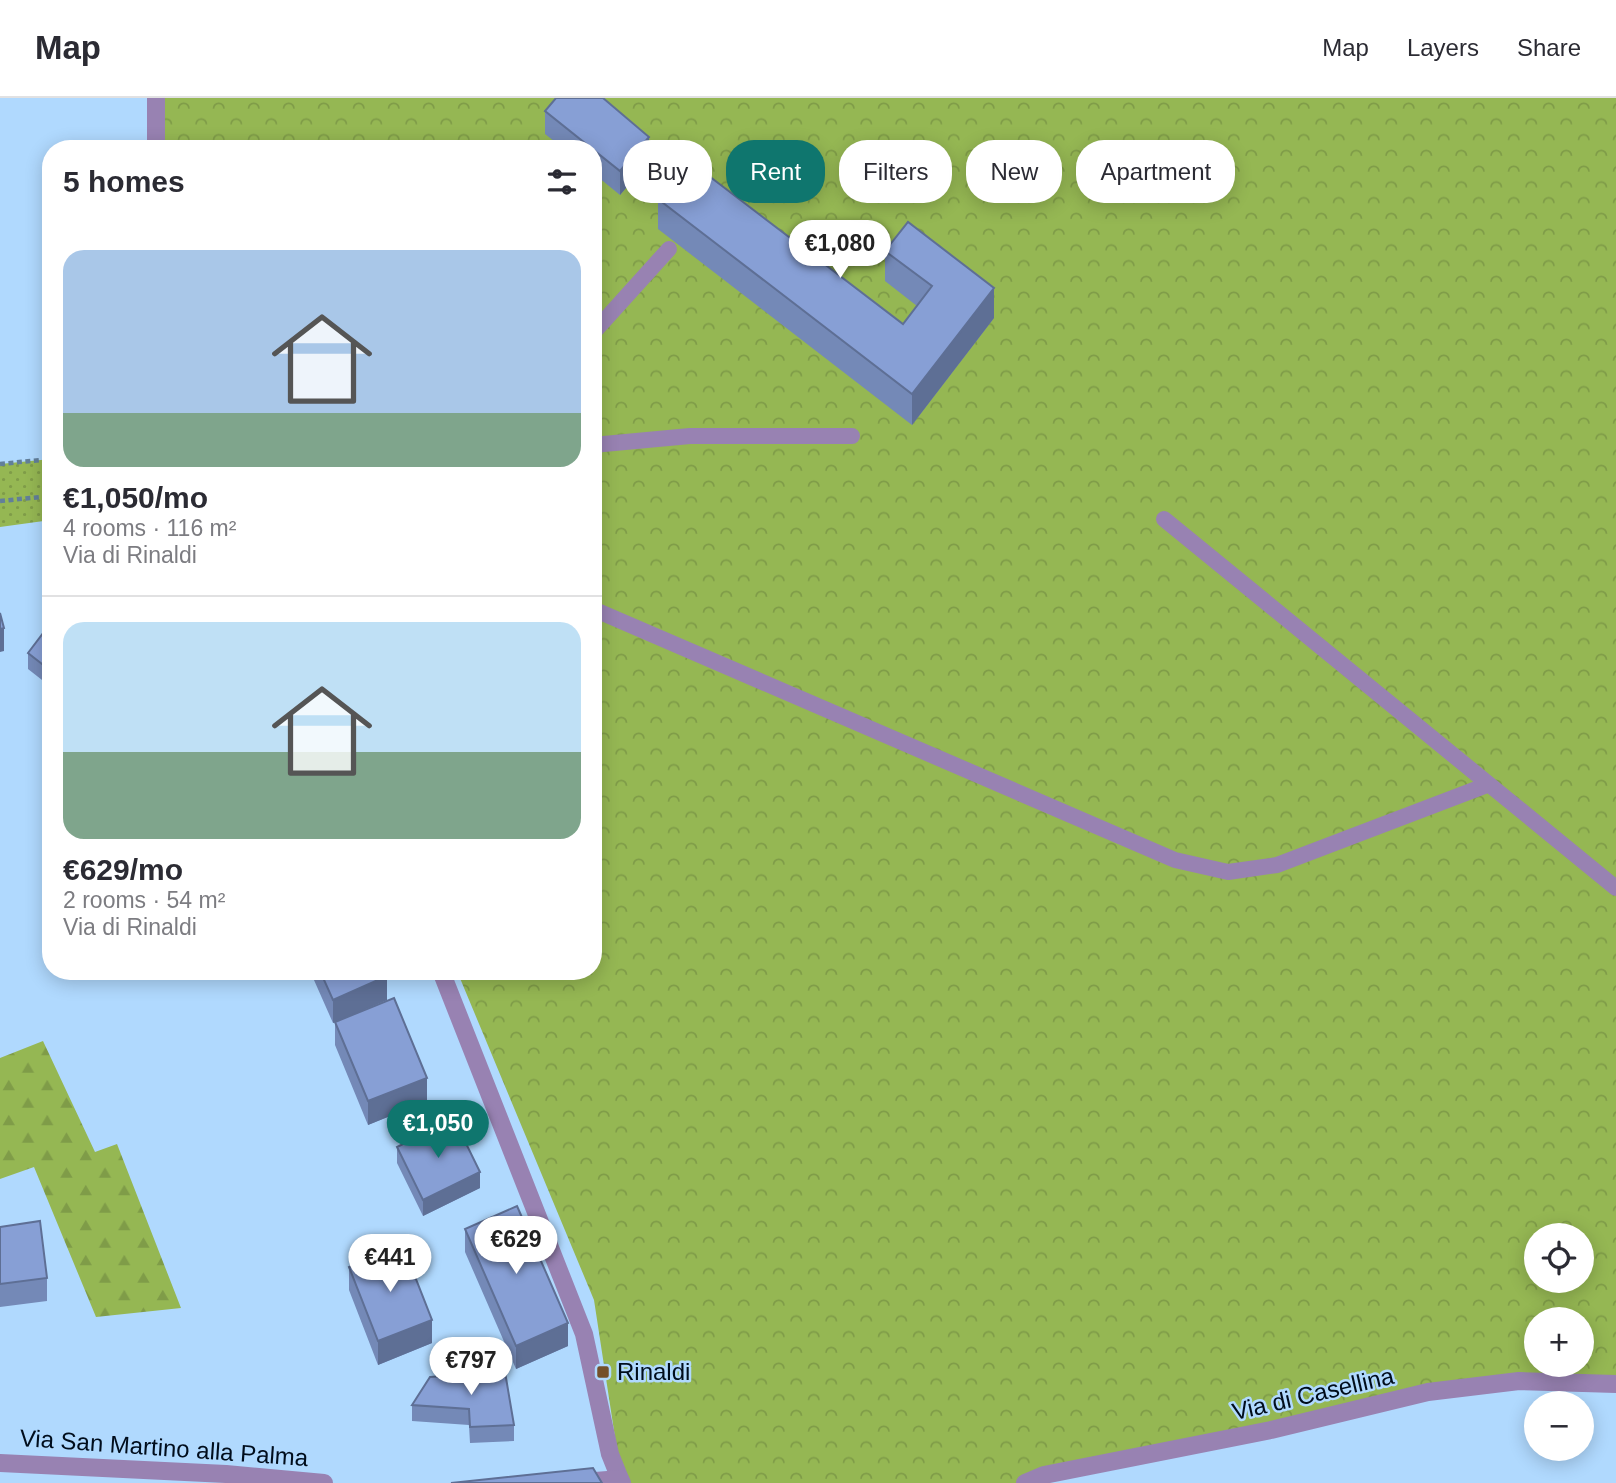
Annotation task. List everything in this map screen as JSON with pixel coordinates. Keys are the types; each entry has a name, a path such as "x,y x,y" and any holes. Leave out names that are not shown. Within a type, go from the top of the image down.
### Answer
{"street":[{"path":"156,98 156,140"},
{"path":"445,980 584,1334 610,1454 621,1481 571,1483"},
{"name":"Via di Casellina","path":"1025,1483 1044,1475 1271,1430 1428,1392 1519,1381 1616,1384"},
{"name":"Via San Martino alla Palma","path":"0,1463 226,1474 324,1483"}],"lane":[{"path":"602,323 668,249"},
{"path":"602,444 690,436 852,436"},
{"path":"1164,519 1616,888"},
{"path":"602,613 1175,860 1228,872 1278,865 1487,785"}],"path":[{"path":"0,464 42,460"},
{"path":"0,500 42,497"}],"green space":[{"path":"152,98 1616,98 1616,1384 1519,1381 1025,1483 622,1483 594,1300 461,980 602,980 602,140 153,140"},
{"path":"42,460 42,521 0,527 0,464"},
{"path":"43,1041 95,1152 117,1144 181,1308 96,1317 34,1167 0,1179 0,1058"}],"building":[{"path":"556,98 603,98 649,137 646,140 623,140 623,167 620,171 602,157 602,140 581,140 545,111"},
{"path":"712,178 726,189 726,203 744,203 903,324 932,286 885,251 908,222 994,288 912,394 663,203 712,203"},
{"path":"0,613 4,628 0,629"},
{"path":"42,635 42,664 28,653"},
{"path":"324,980 378,980 333,1000"},
{"path":"394,998 427,1078 368,1101 335,1022"},
{"path":"454,1119 480,1172 423,1200 397,1147"},
{"path":"517,1206 568,1323 516,1346 465,1229"},
{"path":"40,1221 47,1278 0,1284 0,1227"},
{"path":"403,1246 432,1320 378,1341 349,1267"},
{"path":"505,1372 514,1425 470,1427 469,1409 412,1405 430,1377"},
{"path":"593,1468 602,1483 451,1483"}],"place":[{"name":"Rinaldi","path":"603,1372"}]}
